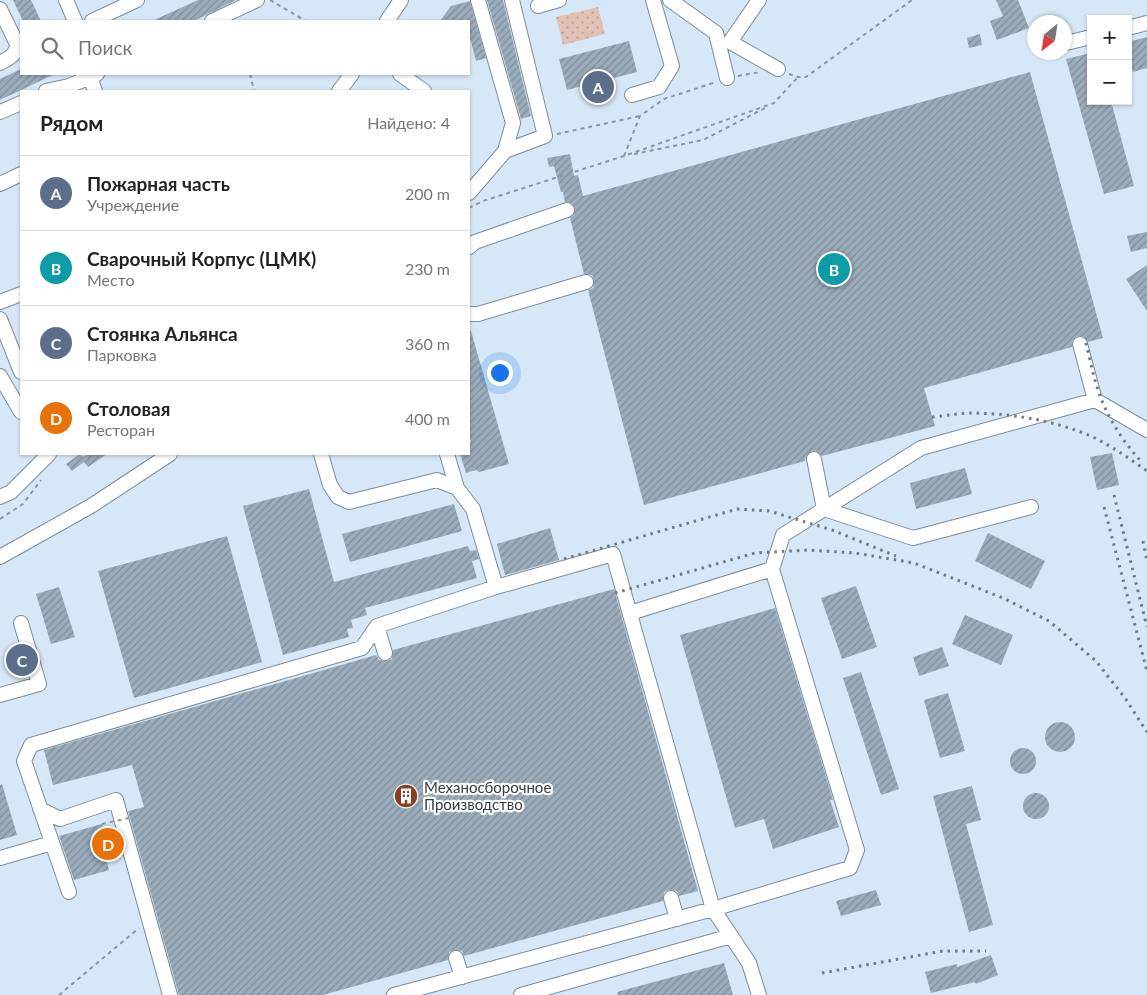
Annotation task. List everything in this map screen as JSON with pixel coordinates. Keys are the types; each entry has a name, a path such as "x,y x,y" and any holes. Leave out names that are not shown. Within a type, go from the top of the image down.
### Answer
{"street":[{"path":"66,0 75,20"},
{"path":"94,20 137,0"},
{"path":"214,20 257,0"},
{"path":"388,20 401,0"},
{"path":"470,192 505,150 513,123 478,0"},
{"path":"505,150 545,136 512,0"},
{"path":"538,6 559,0"},
{"path":"632,95 659,87 672,66 654,0"},
{"path":"670,0 730,42 778,69"},
{"path":"730,42 759,0"},
{"path":"0,9 17,44 17,50 0,63"},
{"path":"1132,27 1147,23"},
{"path":"716,33 727,78"},
{"path":"1072,42 1087,38"},
{"path":"51,90 69,86 92,75 94,90"},
{"path":"341,90 351,75"},
{"path":"401,75 423,90"},
{"path":"0,112 20,102"},
{"path":"0,184 20,174"},
{"path":"470,246 474,242 567,210"},
{"path":"470,314 478,314 586,282"},
{"path":"0,302 20,294"},
{"path":"0,319 4,342 20,370"},
{"path":"1080,344 1094,400"},
{"path":"0,376 20,410"},
{"path":"394,995 713,909 850,868 857,850 772,569 783,535 920,448 1094,400 1147,430"},
{"path":"0,497 11,492 47,455"},
{"path":"0,557 91,506 168,455"},
{"path":"321,455 330,485 338,497 349,502 437,480 457,488"},
{"path":"447,455 457,488 473,508 496,587"},
{"path":"814,459 824,509"},
{"path":"824,509 913,538 1031,507"},
{"path":"69,892 24,761 31,745 362,648 377,626 496,587 613,554 630,613 631,634 713,909 749,963 759,995"},
{"path":"630,613 772,569"},
{"path":"0,695 39,684 21,623"},
{"path":"377,626 385,653"},
{"path":"40,809 60,819 116,800 170,995"},
{"path":"0,858 52,843"},
{"path":"671,898 677,919"},
{"path":"521,995 731,936"},
{"path":"456,958 462,977"}],"path":[{"path":"270,0 304,20"},
{"path":"250,75 254,90"},
{"path":"624,156 703,140 774,104 798,77"},
{"path":"470,208 483,201 624,156 774,104"},
{"path":"545,136 640,116"},
{"path":"102,824 129,818"},
{"path":"59,995 148,920"}],"shaded area":[{"path":"598,7 605,34 563,45 556,17"}],"building":[{"path":"13,0 31,0 41,20 23,20"},
{"path":"198,0 236,0 196,20 154,20"},
{"path":"487,0 503,0 531,116 521,119"},
{"path":"996,0 1018,0 1027,23 1027,29 997,40 990,21 1003,16"},
{"path":"470,1 486,58 476,61 470,38 470,20 441,20 451,6"},
{"path":"980,34 982,45 969,48 967,38"},
{"path":"1147,37 1147,68 1133,72 1132,69 1132,41"},
{"path":"629,41 637,72 567,90 559,59"},
{"path":"1087,54 1087,105 1112,105 1134,186 1104,194 1066,60 1072,60 1072,58"},
{"path":"20,69 20,75 53,75 0,100 0,79"},
{"path":"1030,72 1103,338 1088,342 1083,336 1077,336 1072,341 1072,347 924,388 935,426 822,456 817,451 812,451 806,456 805,461 644,505 588,290 593,288 594,280 592,275 584,274 570,218 574,215 575,208 572,203 565,202 554,166 549,167 547,158 570,154 574,176 578,175 583,196"},
{"path":"1147,232 1147,248 1131,252 1127,236"},
{"path":"1147,265 1147,311 1126,279"},
{"path":"470,331 509,464 479,472 476,470 466,473 460,455 470,455"},
{"path":"1112,453 1119,485 1097,490 1090,457"},
{"path":"79,455 83,457 86,455 106,455 88,467 84,462 72,471 66,464"},
{"path":"965,468 972,494 916,509 910,483"},
{"path":"309,489 334,582 468,546 470,551 476,550 479,559 472,561 477,578 365,608 367,615 351,620 353,628 347,629 349,637 283,655 243,506"},
{"path":"454,504 462,531 350,562 342,534"},
{"path":"550,528 559,560 505,575 497,544"},
{"path":"988,533 1045,561 1031,589 975,561"},
{"path":"227,536 262,662 134,698 98,571"},
{"path":"856,586 877,647 842,659 821,598"},
{"path":"59,587 75,637 51,644 36,594"},
{"name":"Механосборочное Производство","path":"614,589 698,891 679,896 677,891 669,890 664,892 663,901 464,956 462,951 454,950 449,952 448,960 323,995 179,995 128,811 144,807 132,765 53,785 44,750 376,655 379,660 387,661 392,659 393,650"},
{"path":"775,608 833,800 830,800 839,827 773,849 764,819 735,828 680,635"},
{"path":"965,615 1013,635 1001,665 952,644"},
{"path":"942,647 949,666 919,676 913,657"},
{"path":"861,672 899,789 881,795 843,678"},
{"path":"948,693 965,751 940,758 924,700"},
{"path":"1060,722 1071,726 1075,737 1071,748 1060,752 1049,748 1045,737 1049,726"},
{"path":"1023,748 1032,752 1036,761 1032,770 1023,774 1014,770 1010,761 1014,752"},
{"path":"2,784 17,835 0,840 0,785"},
{"path":"972,786 981,820 966,824 993,925 969,932 933,796"},
{"path":"1036,793 1046,796 1049,806 1046,816 1036,819 1026,816 1023,806 1026,796"},
{"path":"102,824 112,858 106,859 109,870 74,880 59,836"},
{"path":"876,890 881,905 841,916 836,901"},
{"path":"991,955 998,975 976,984 975,982 931,993 925,972 957,964 957,967"},
{"path":"724,963 733,995 618,995 617,992"}],"railway":[{"path":"1086,343 1093,374 1106,411 1122,437 1140,460"},
{"path":"932,417 983,413 1016,416 1064,426 1095,438 1147,471"},
{"path":"1114,495 1147,627"},
{"path":"1104,507 1147,671"},
{"path":"564,559 737,509 769,511 832,530 896,556"},
{"path":"1143,541 1147,561"},
{"path":"615,593 755,553 808,550 855,553 914,563 1003,598 1049,621 1096,661 1125,698 1147,732"},
{"path":"822,973 943,951 986,951"}],"place":[{"name":"Пожарная часть","path":"598,87"},
{"name":"Сварочный Корпус (ЦМК)","path":"834,269"},
{"name":"Стоянка Альянса","path":"22,660"},
{"name":"Механосборочное Производство","path":"406,796"},
{"name":"Столовая","path":"108,844"}]}
